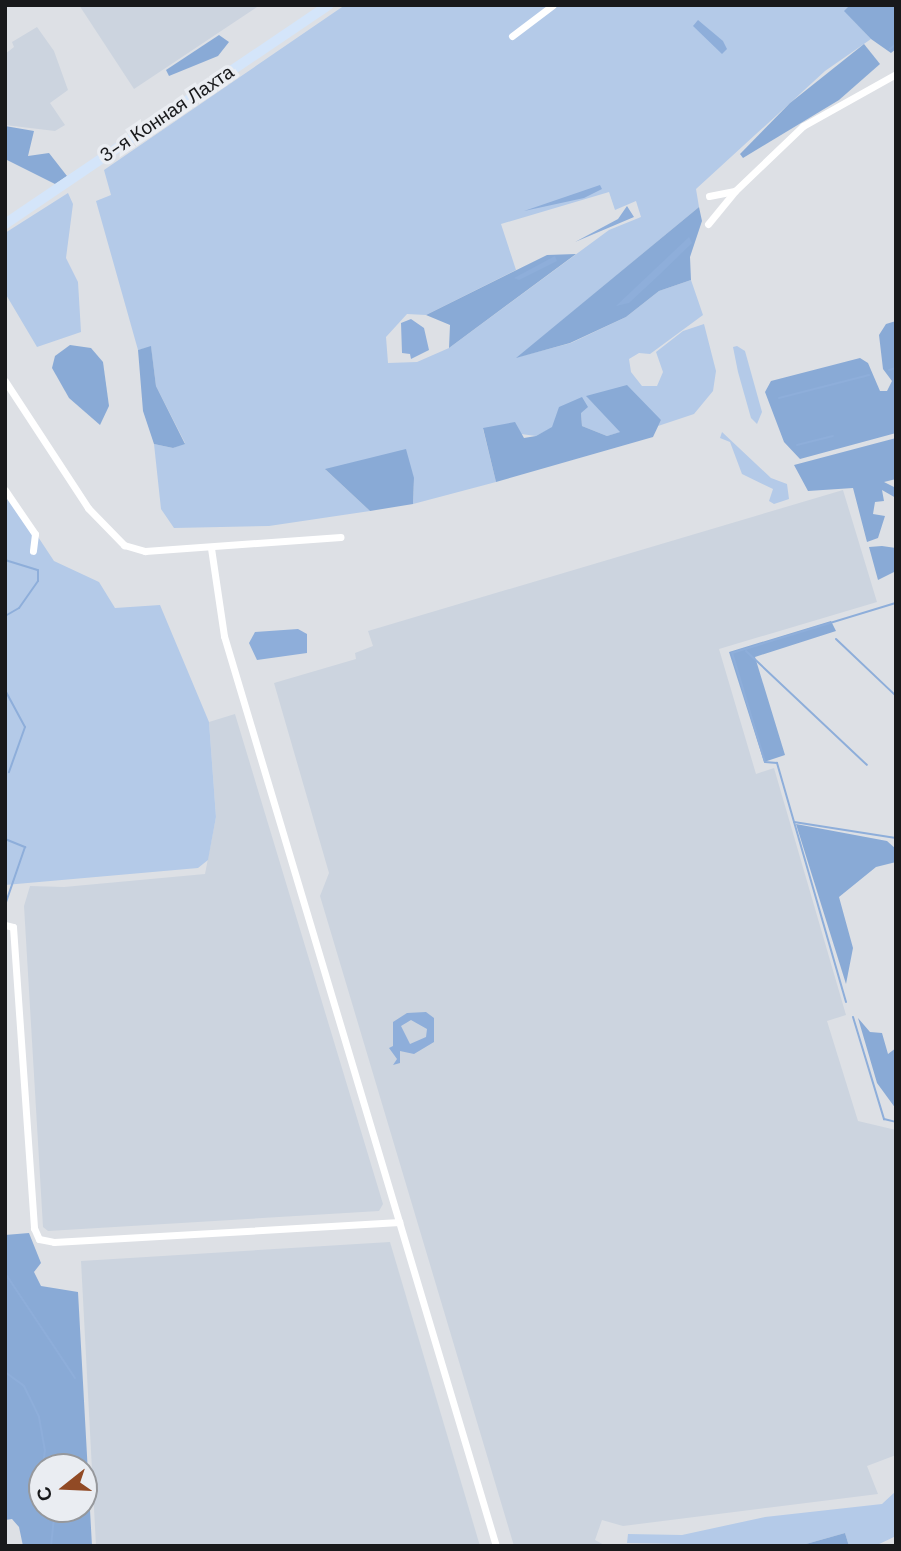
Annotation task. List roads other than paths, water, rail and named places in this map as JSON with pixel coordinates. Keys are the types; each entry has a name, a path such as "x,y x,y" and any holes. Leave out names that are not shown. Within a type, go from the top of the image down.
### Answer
{"main road":[{"name":"3-я Конная Лахта","path":"5,224 329,5"}],"street":[{"path":"512,36 553,5"},
{"path":"708,224 735,191 803,126 896,74"},
{"path":"709,196 735,191"},
{"path":"5,381 88,508 115,539 145,551 340,537"},
{"path":"5,490 35,534 33,551"},
{"path":"211,548 224,636 496,1546"},
{"path":"5,925 13,927 34,1228 39,1239 54,1242 400,1222"}],"waterway":[{"path":"890,49 896,44"},
{"path":"889,370 896,368"},
{"path":"779,398 869,375"},
{"path":"797,445 833,436"},
{"path":"5,560 38,570 38,581 19,608 5,616"},
{"path":"846,1002 777,763 765,762 732,653 896,603"},
{"path":"836,639 896,696"},
{"path":"746,651 867,765"},
{"path":"5,690 25,727 9,772"},
{"path":"794,822 896,838"},
{"path":"5,839 25,847 5,905"},
{"path":"853,1017 884,1119 896,1122"},
{"path":"5,1273 75,1378"},
{"path":"5,1372 24,1386 39,1417 45,1453"},
{"path":"51,1546 53,1523"}]}
